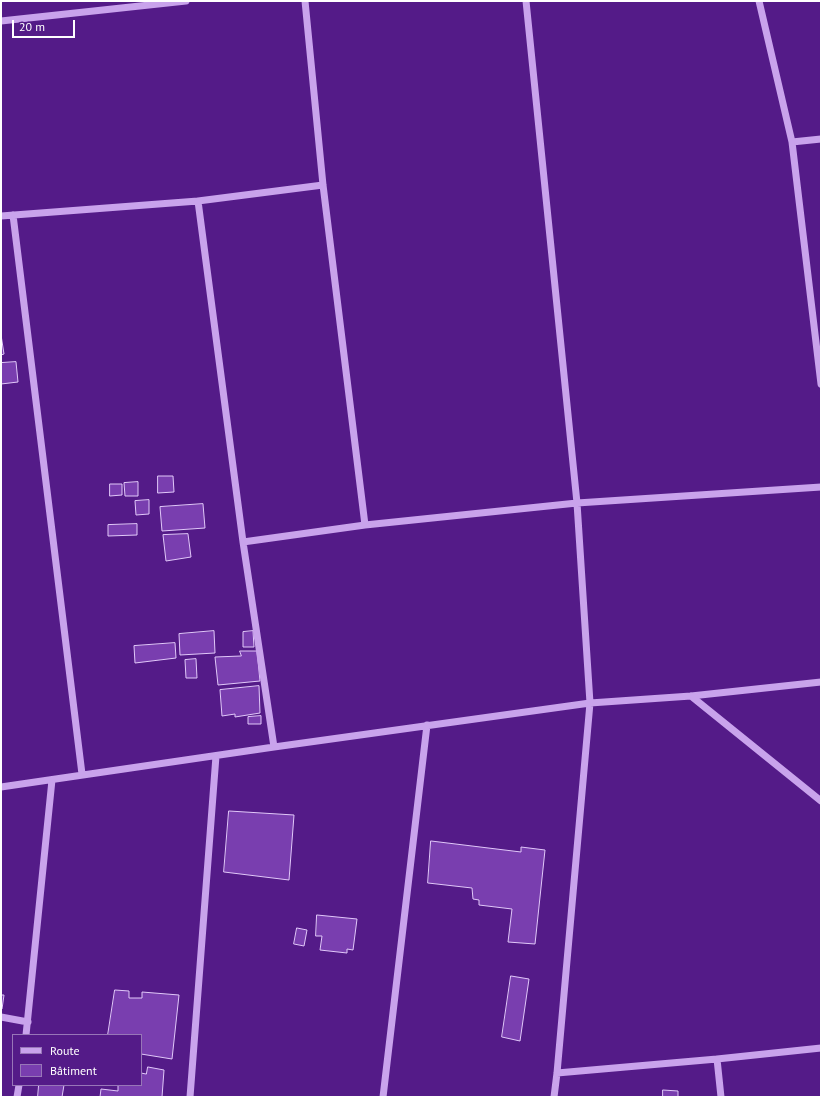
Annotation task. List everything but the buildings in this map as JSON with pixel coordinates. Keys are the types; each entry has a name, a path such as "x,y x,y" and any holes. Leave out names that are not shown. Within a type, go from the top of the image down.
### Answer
{"street":[{"path":"1,22 186,1"},
{"path":"306,1 323,185 365,525"},
{"path":"526,1 577,503 590,703 554,1097"},
{"path":"759,1 792,142 821,384"},
{"path":"792,142 821,139"},
{"path":"1,216 198,201 323,185"},
{"path":"198,201 243,542 274,746"},
{"path":"13,215 82,774"},
{"path":"243,542 365,525 577,503 821,487"},
{"path":"1,787 82,774 216,756 274,746 590,703 691,696 821,682"},
{"path":"691,696 821,801"},
{"path":"383,1097 427,725"},
{"path":"190,1097 216,756"},
{"path":"26,1034 52,780"},
{"path":"1,1017 28,1022"},
{"path":"557,1073 821,1048"},
{"path":"717,1059 721,1097"},
{"path":"17,1097 19,1086"}]}
